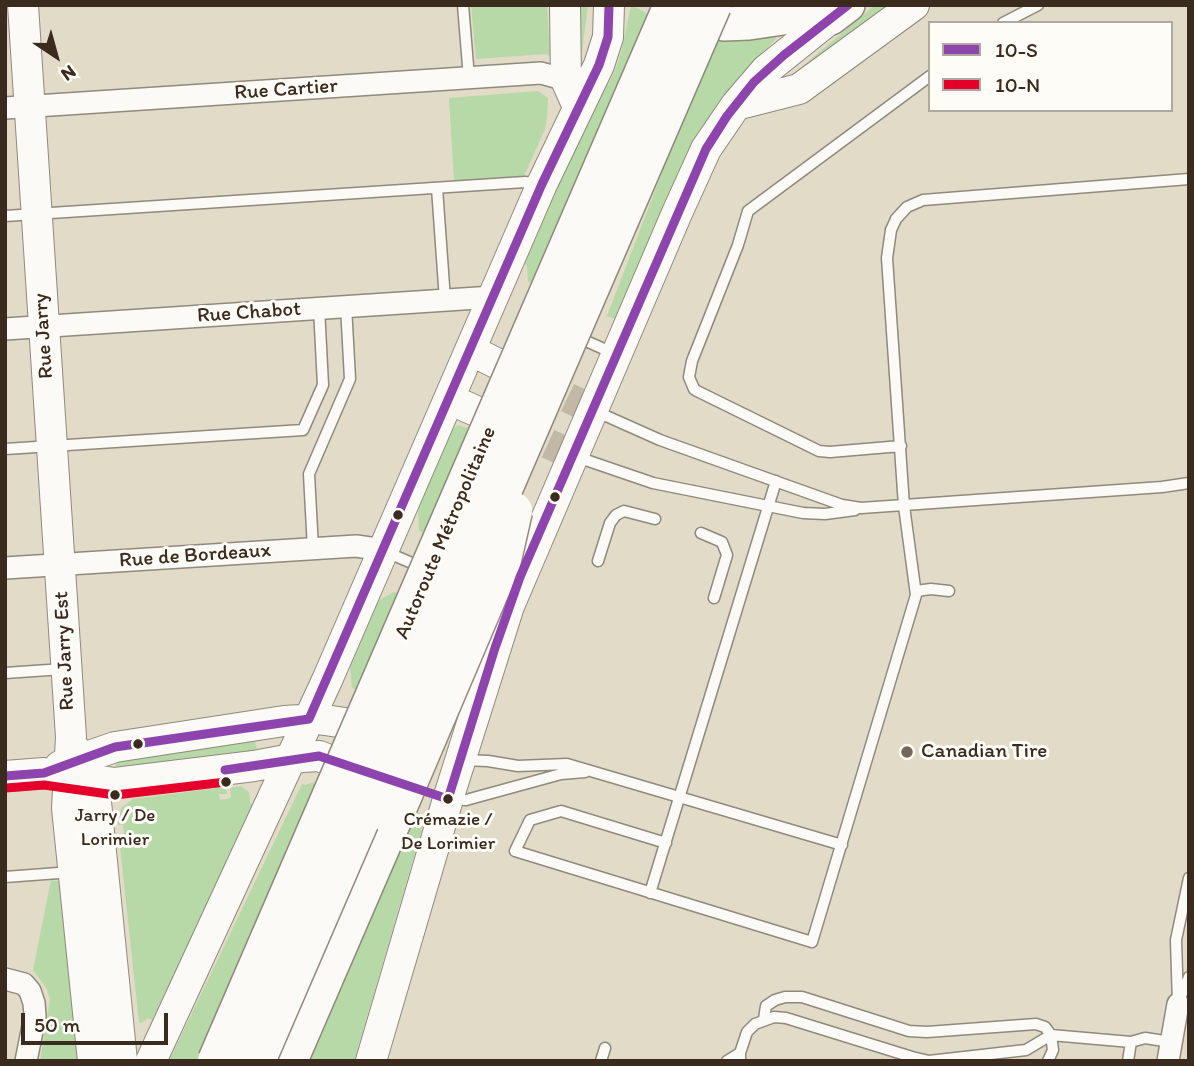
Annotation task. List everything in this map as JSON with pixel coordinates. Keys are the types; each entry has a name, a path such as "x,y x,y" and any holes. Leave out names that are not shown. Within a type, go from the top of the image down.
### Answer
{"highway":[{"name":"Autoroute Métropolitaine","path":"217,1061 673,5"},
{"name":"Autoroute Métropolitaine","path":"256,1061 536,414 718,15"},
{"path":"288,1061 405,804 501,564 536,414"}],"main road":[{"path":"17,108 23,5"},
{"path":"565,5 572,93"},
{"path":"150,1061 291,759 384,550 542,184 572,93 604,50 608,37 610,5"},
{"path":"736,105 799,89 914,5"},
{"path":"371,1061 447,799 445,759 503,604 588,408 616,355 698,166 736,105 766,70 839,11"},
{"path":"718,15 766,22 839,11"},
{"name":"Rue Jarry","path":"17,108 37,215 60,565"},
{"path":"470,350 498,364"},
{"path":"449,400 478,412"},
{"name":"Rue Jarry Est","path":"60,565 69,765 67,808 93,1061"},
{"path":"5,776 69,765 115,747 309,719 330,719 345,723"},
{"path":"69,765 115,783 254,766 311,756 328,760"},
{"name":"Rue Jarry Est","path":"69,765 97,811 122,1061"},
{"path":"405,804 447,799"}],"street":[{"name":"Rue Cartier","path":"17,108 541,73 572,93"},
{"name":"Rue Chabot","path":"5,329 493,297"},
{"name":"Rue de Bordeaux","path":"5,568 365,546 384,550"},
{"path":"15,981 31,994 35,1007 26,1061"},
{"path":"1170,1051 1183,1005"}],"lane":[{"path":"463,5 469,78"},
{"path":"1007,21 1038,5"},
{"path":"901,446 819,451 697,391 690,377 692,361 741,237 748,211 928,77"},
{"path":"666,843 561,811 530,820 515,851 812,942 910,619 916,591 904,506 887,258 891,230 907,207 923,200 1189,179"},
{"path":"5,216 525,182 542,184"},
{"path":"437,188 445,300"},
{"path":"313,549 309,474 350,379 346,306"},
{"path":"5,449 303,430 323,385 319,308"},
{"path":"521,311 545,322"},
{"path":"561,330 616,355"},
{"path":"588,408 660,440 842,505 861,508"},
{"path":"569,453 653,483 812,514 1189,483"},
{"path":"650,893 776,481"},
{"path":"598,561 615,515 624,512 655,519"},
{"path":"701,533 722,542 727,555 714,598"},
{"path":"384,550 414,564"},
{"path":"916,591 949,591"},
{"path":"5,673 66,668"},
{"path":"445,759 518,766 557,763 597,772 842,845"},
{"path":"447,799 466,800 561,774 597,772"},
{"path":"5,877 72,872"},
{"path":"1183,1005 1176,940 1189,877"},
{"path":"1183,1005 1189,977"},
{"path":"764,1019 766,1006 785,997 802,998 909,1031 1036,1024 1045,1027 1051,1035 1053,1050 1048,1061"},
{"path":"727,1061 740,1057 747,1032 764,1019 774,1017 786,1018 912,1058 929,1060 1026,1050 1051,1035 1131,1042 1145,1038 1170,1051"},
{"path":"1128,1061 1131,1042"},
{"path":"601,1061 605,1048"}],"green space":[{"path":"471,5 547,5 550,56 546,54 476,59"},
{"path":"576,5 588,5 581,59 579,59"},
{"path":"875,5 897,5 792,80 790,77"},
{"path":"633,6 650,15 533,283 528,282 527,265 523,264 580,135 614,73"},
{"path":"774,36 776,39 741,74 693,144 615,319 607,316 683,118 717,40 739,41"},
{"path":"538,91 548,98 547,118 545,129 524,176 454,181 449,98"},
{"path":"458,425 471,429 424,540 422,532 419,531 418,505 453,429"},
{"path":"394,592 398,593 359,690 352,688 350,667 379,600"},
{"path":"255,740 257,751 116,767 115,762"},
{"path":"314,782 318,785 198,1061 169,1061 302,784"},
{"path":"241,786 249,792 250,803 254,806 152,1020 148,1018 142,1023 139,1022 119,837 124,836 123,825 118,825 121,808 133,799 226,787 227,794 219,794 220,800 231,798 230,788"},
{"path":"415,810 424,822 354,1061 299,1061"},
{"path":"51,880 61,882 80,1061 40,1061 50,999 47,989 33,970"}],"tunnel":[{"path":"527,378 583,405"},
{"path":"507,425 564,451"}],"transit line":[{"name":"10-S","path":"5,776 44,773 115,747 309,719 542,184 599,65 608,37 609,5"},
{"name":"10-S","path":"225,770 319,756 448,799 520,577 706,149 727,116 754,82 848,5"},
{"name":"10-N","path":"6,788 44,785 115,795 226,782"}],"place":[{"name":"Canadian Tire","path":"907,752"},
{"name":"Jarry / De Lorimier","path":"115,795"},
{"name":"Crémazie / De Lorimier","path":"448,799"}]}
